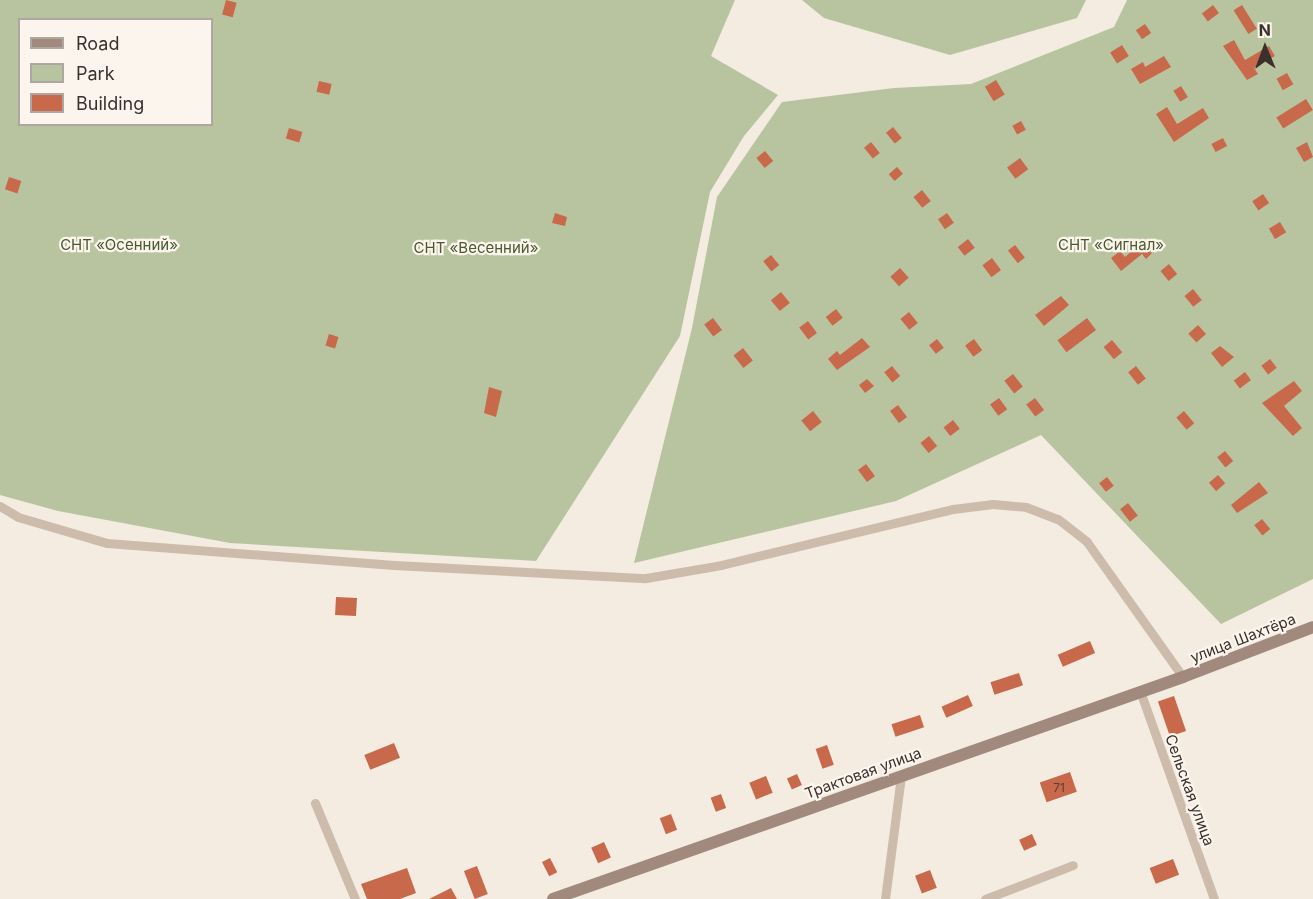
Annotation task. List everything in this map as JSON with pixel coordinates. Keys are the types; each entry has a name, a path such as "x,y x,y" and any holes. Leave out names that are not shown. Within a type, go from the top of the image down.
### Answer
{"main road":[{"name":"улица Шахтёра","path":"1183,677 1313,627"},
{"name":"Трактовая улица","path":"553,899 1183,677"}],"street":[{"path":"0,506 18,517 107,543 394,565 646,578 721,565 953,509 993,504 1026,507 1059,519 1087,542 1183,677"},
{"name":"Сельская улица","path":"1140,691 1214,899"},
{"path":"885,899 901,776"},
{"path":"315,803 355,899"},
{"path":"985,899 1073,865"}],"green space":[{"name":"СНТ «Весенний»","path":"0,0 735,0 711,56 778,95 744,136 710,192 680,336 536,561 230,543 58,511 0,495"},
{"path":"802,0 1086,0 1077,18 950,55 824,18"},
{"name":"СНТ «Сигнал»","path":"1127,0 1313,0 1313,579 1221,624 1041,435 896,501 634,563 692,328 717,197 782,102 894,88 971,84 1114,27"}],"building":[{"path":"226,0 237,3 233,17 222,14"},
{"path":"1213,5 1219,13 1208,21 1202,13"},
{"path":"1242,5 1257,29 1248,34 1234,10"},
{"path":"1145,24 1151,33 1142,39 1136,30"},
{"path":"1234,40 1245,60 1269,46 1275,56 1254,68 1258,74 1247,80 1223,46"},
{"path":"1122,45 1129,56 1117,63 1110,52"},
{"path":"1164,56 1171,67 1140,84 1131,69 1143,62 1145,67"},
{"path":"1287,73 1293,84 1283,90 1277,79"},
{"path":"996,80 1005,95 994,101 985,87"},
{"path":"319,81 332,84 329,95 317,92"},
{"path":"1181,86 1188,97 1180,102 1173,91"},
{"path":"1306,99 1313,110 1283,129 1276,118"},
{"path":"1167,107 1177,124 1203,108 1209,118 1174,142 1156,114"},
{"path":"1021,121 1026,130 1017,135 1012,126"},
{"path":"893,127 902,138 895,144 886,133"},
{"path":"289,128 302,132 299,143 286,139"},
{"path":"1223,138 1227,146 1216,152 1211,144"},
{"path":"871,142 880,153 873,159 864,148"},
{"path":"1307,142 1313,157 1304,162 1296,148"},
{"path":"765,151 773,161 765,168 756,158"},
{"path":"1020,158 1028,169 1015,179 1007,167"},
{"path":"897,167 903,174 895,181 889,174"},
{"path":"9,177 21,181 17,193 5,189"},
{"path":"922,190 931,201 922,208 913,197"},
{"path":"1263,194 1269,203 1258,210 1252,201"},
{"path":"555,213 567,217 565,226 552,223"},
{"path":"947,213 954,223 945,229 938,219"},
{"path":"1280,222 1286,232 1275,239 1269,229"},
{"path":"968,239 975,248 965,256 958,247"},
{"path":"1143,241 1153,252 1146,259 1142,254 1121,271 1111,258 1120,251 1125,257"},
{"path":"1015,245 1025,258 1018,263 1008,251"},
{"path":"771,255 779,265 771,271 763,261"},
{"path":"992,258 1001,270 991,277 982,265"},
{"path":"1169,264 1177,274 1169,281 1160,271"},
{"path":"900,268 909,278 899,286 890,277"},
{"path":"1193,289 1202,300 1193,307 1184,296"},
{"path":"781,292 790,303 780,311 771,300"},
{"path":"1061,296 1069,305 1044,326 1035,315"},
{"path":"836,309 843,318 833,326 826,317"},
{"path":"909,312 918,323 909,330 900,319"},
{"path":"713,318 722,330 713,337 704,325"},
{"path":"1087,318 1096,330 1066,352 1057,340"},
{"path":"808,321 817,333 808,340 799,328"},
{"path":"1198,325 1206,334 1196,343 1188,334"},
{"path":"329,334 339,337 335,348 325,345"},
{"path":"862,338 870,347 837,370 828,359 837,351 840,355"},
{"path":"937,339 944,348 936,354 929,345"},
{"path":"974,339 982,350 973,357 965,345"},
{"path":"1112,340 1122,352 1114,359 1104,347"},
{"path":"1220,346 1234,357 1222,367 1211,353"},
{"path":"743,348 753,361 743,368 734,355"},
{"path":"1270,359 1277,368 1268,374 1261,366"},
{"path":"892,366 900,376 892,382 884,372"},
{"path":"1136,366 1146,379 1138,385 1128,372"},
{"path":"1245,372 1251,380 1240,388 1234,380"},
{"path":"1013,374 1023,387 1014,393 1004,381"},
{"path":"867,379 874,386 865,393 859,385"},
{"path":"1294,381 1302,391 1284,406 1302,428 1293,436 1262,403"},
{"path":"489,387 502,391 496,417 484,413"},
{"path":"999,398 1007,409 998,416 990,404"},
{"path":"1035,398 1044,410 1035,417 1026,405"},
{"path":"898,405 907,417 899,423 890,411"},
{"path":"813,411 822,422 810,431 801,420"},
{"path":"1184,411 1194,423 1187,430 1176,417"},
{"path":"953,420 960,429 950,436 944,427"},
{"path":"929,436 937,446 929,453 920,443"},
{"path":"1225,451 1233,461 1225,467 1217,457"},
{"path":"866,464 875,476 867,482 858,470"},
{"path":"1218,475 1225,483 1216,491 1209,483"},
{"path":"1107,477 1114,486 1106,492 1099,483"},
{"path":"1259,482 1268,493 1237,513 1231,505"},
{"path":"1128,503 1138,516 1130,522 1120,509"},
{"path":"1262,519 1270,529 1262,535 1254,525"},
{"path":"336,597 357,598 356,616 335,615"},
{"path":"1090,641 1095,653 1063,667 1058,655"},
{"path":"1019,673 1023,685 994,695 990,682"},
{"path":"968,695 973,706 946,718 942,707"},
{"path":"1174,696 1186,731 1170,737 1158,702"},
{"path":"920,715 924,727 895,737 891,724"},
{"path":"394,743 400,758 370,770 364,755"},
{"path":"827,745 834,765 822,769 816,749"},
{"path":"1070,772 1077,792 1047,802 1040,782"},
{"path":"797,774 802,785 792,789 787,778"},
{"path":"766,776 773,793 756,799 749,783"},
{"path":"721,794 726,808 716,812 711,798"},
{"path":"671,814 677,830 666,834 660,818"},
{"path":"1032,834 1037,845 1024,851 1019,840"},
{"path":"604,842 611,858 598,863 591,848"},
{"path":"550,858 557,872 549,876 542,862"},
{"path":"1173,859 1179,875 1156,884 1150,868"},
{"path":"477,866 488,894 475,899 464,871"},
{"path":"407,868 416,893 400,899 367,899 361,884"},
{"path":"930,870 937,888 922,893 915,876"},
{"path":"451,888 457,899 429,899"}],"park label":[{"name":"СНТ «Осенний»","path":"119,245"}]}
